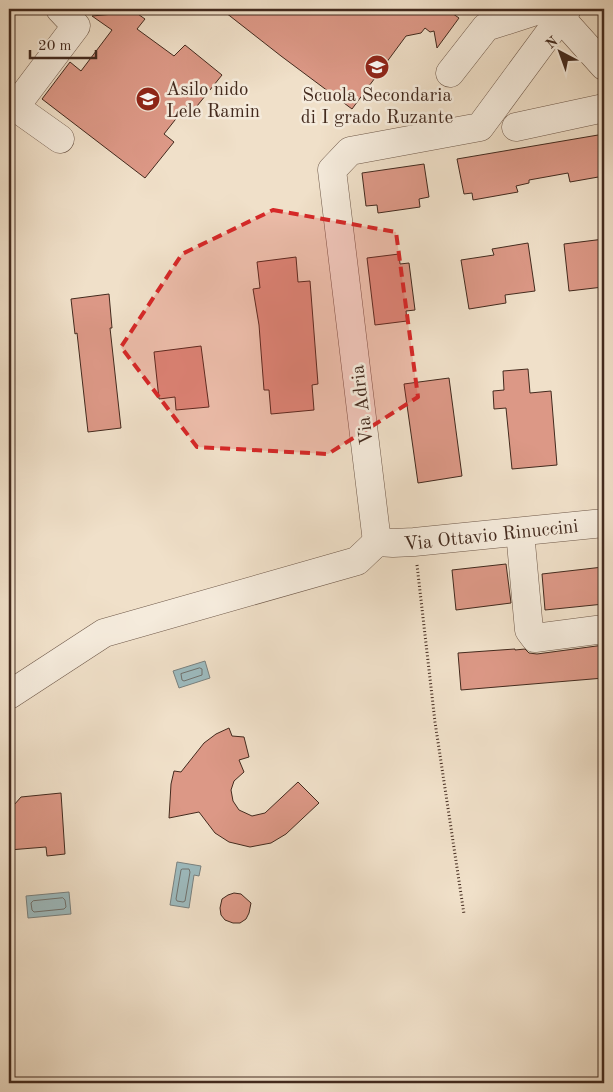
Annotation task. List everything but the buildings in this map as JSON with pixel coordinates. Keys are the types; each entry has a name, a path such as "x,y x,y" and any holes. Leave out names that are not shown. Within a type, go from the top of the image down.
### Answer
{"street":[{"path":"60,9 76,26 15,106 60,139"},
{"path":"450,73 486,27 536,11 553,11 604,66"},
{"name":"Via Adria","path":"377,542 332,170 350,151 480,127 553,11"},
{"path":"516,127 604,108"},
{"name":"Via Ottavio Rinuccini","path":"377,542 393,543 604,523"},
{"path":"520,532 529,630 534,638 604,629"},
{"path":"9,695 104,634 357,561 377,542"}],"path":[{"path":"417,559 435,722 464,914"}],"highlighted area":[{"path":"273,210 396,232 418,397 328,454 197,447 121,347 182,254"}],"water":[{"path":"205,661 210,678 179,688 173,671"},
{"path":"177,862 201,866 199,876 194,875 189,908 170,905"},
{"path":"69,892 71,914 28,918 26,896"}],"place":[{"name":"Scuola Secondaria di I grado Ruzante","path":"377,67"},
{"name":"Asilo nido Lele Ramin","path":"148,99"}]}
